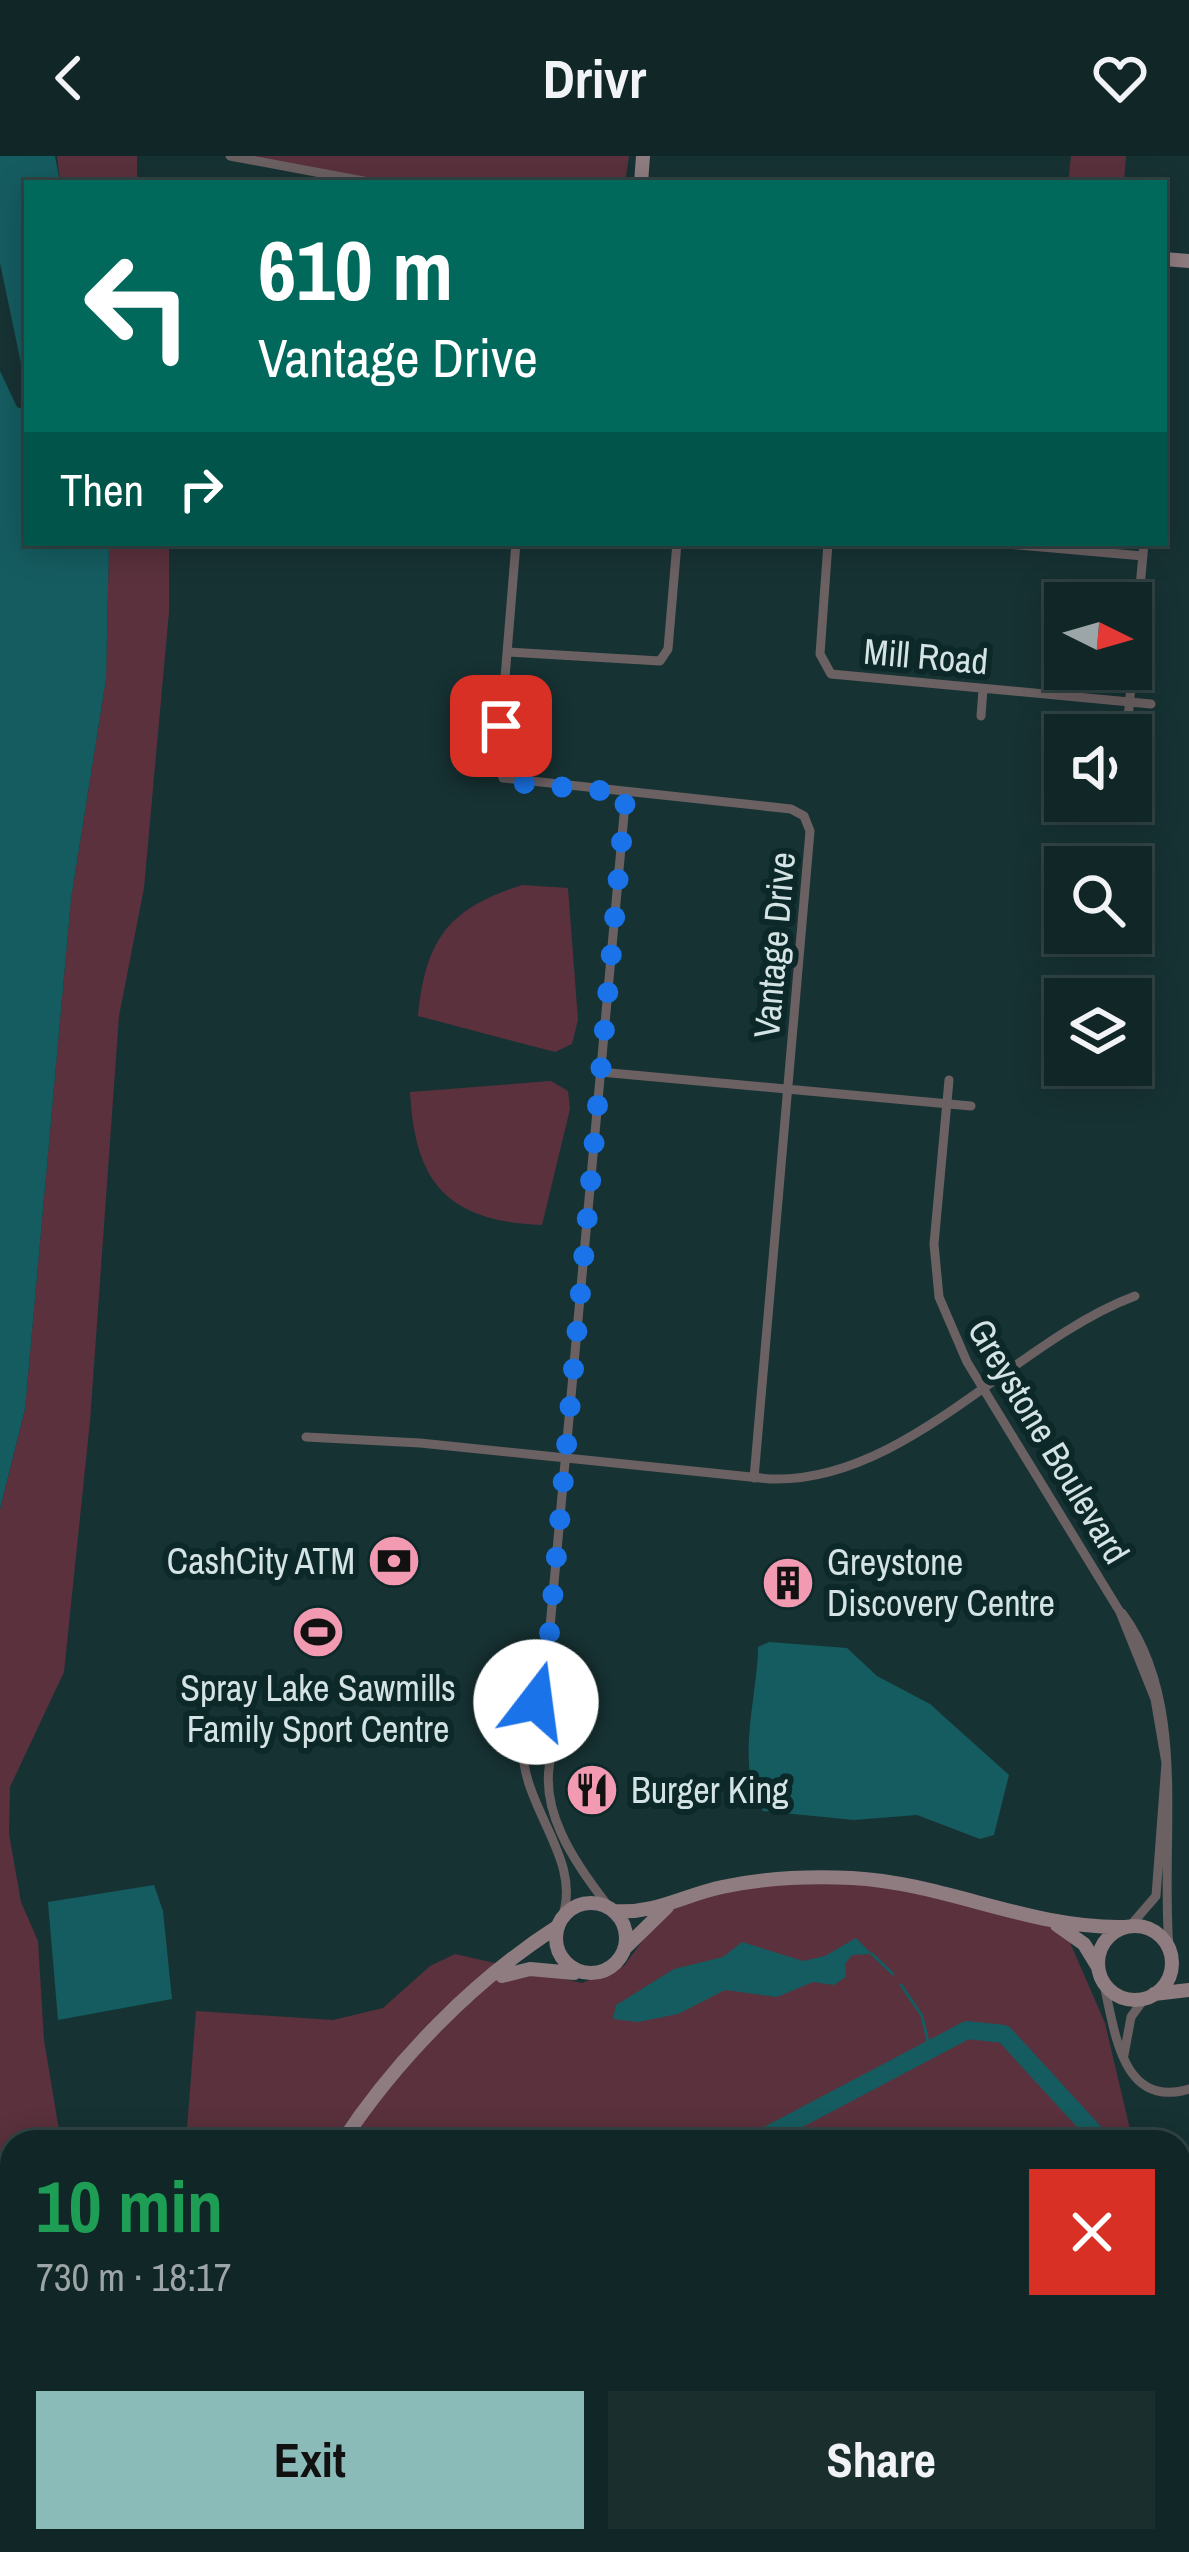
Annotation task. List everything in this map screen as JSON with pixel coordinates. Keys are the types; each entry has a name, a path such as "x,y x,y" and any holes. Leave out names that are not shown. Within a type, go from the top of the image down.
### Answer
{"main road":[{"path":"351,2130 400,2065 525,1947 580,1904 612,1909 668,1907 742,1883 857,1879 958,1894 1057,1925 1153,1930 1189,1972"},
{"path":"487,1984 520,1970 583,1973 613,1966 668,1907"},
{"path":"612,1909 625,1928 624,1949"},
{"path":"559,1922 558,1951 571,1969 583,1973"},
{"path":"1057,1925 1084,1944 1120,1996 1189,1990"},
{"path":"1101,1974 1104,1942 1127,1927"},
{"path":"1149,1996 1169,1977 1170,1951"}],"street":[{"path":"230,156 358,180"},
{"name":"Vantage Drive","path":"516,546 498,763 503,778 791,809 808,822 811,841 754,1478"},
{"path":"507,652 660,661 668,649 677,546"},
{"name":"Mill Road","path":"828,546 820,643 826,669 839,676 1150,704"},
{"path":"1031,546 1143,556"},
{"path":"1129,714 1144,546"},
{"path":"981,716 983,689"},
{"path":"559,1922 568,1880 543,1827 524,1751 512,1726 539,1692 547,1660 626,793"},
{"path":"600,1072 971,1106"},
{"name":"Greystone Boulevard","path":"949,1080 935,1278 946,1320 1120,1612 1155,1699 1166,1768 1156,1896 1145,1915 1127,1927"},
{"path":"306,1437 420,1443 754,1478 806,1478 850,1467 1135,1296"},
{"name":"Greystone Boulevard","path":"1120,1612 1144,1634 1172,1692"},
{"path":"547,1660 565,1734 553,1751 547,1784 557,1821 612,1909"},
{"path":"527,1705 545,1703 558,1711"},
{"path":"524,1751 538,1756 553,1751"},
{"path":"1166,1768 1184,1770"},
{"path":"1170,1951 1168,1886 1183,1797"},
{"path":"1101,1974 1124,2060 1134,2079 1153,2091 1189,2090"},
{"path":"1124,2060 1131,2017 1149,1996"}],"shaded area":[{"path":"57,156 137,156 137,180 60,180"},
{"path":"230,156 629,156 625,180 358,180"},
{"path":"1071,156 1126,156 1124,180 1068,180"},
{"path":"109,546 169,546 169,612 144,888 119,1016 90,1421 64,1672 10,1787 9,1834 21,1902 38,1941 44,2040 59,2130 0,2130 0,1509 25,1409 71,899 106,679"},
{"path":"522,885 568,888 578,1020 572,1044 555,1052 418,1016 427,966 445,931 476,905"},
{"path":"551,1081 568,1091 570,1109 542,1225 483,1216 443,1192 420,1151 410,1092"},
{"path":"893,1882 1065,1931 1105,2023 1130,2130 187,2130 196,2011 333,2020 383,2008 430,1966 455,1954 582,1983 624,1966 667,1907 742,1883"}],"water":[{"path":"0,156 55,156 59,180 24,180 24,378 0,263"},
{"path":"0,371 17,407 24,410 24,546 109,546 106,679 71,899 25,1409 0,1509"},
{"path":"769,1642 847,1648 877,1676 930,1704 1009,1775 994,1835 980,1839 917,1815 854,1820 763,1811 754,1794 749,1753 758,1647"},
{"path":"154,1885 163,1911 172,1999 58,2020 48,1902"},
{"path":"856,1938 872,1954 852,1955 845,1964 846,1977 834,1985 813,1982 777,1997 725,1990 678,2014 638,2022 613,2019 616,2005 674,1969 723,1957 742,1942 803,1961 825,1956"}],"waterway":[{"path":"872,1954 893,1974"},
{"path":"901,1985 922,2016 930,2050"},
{"path":"778,2130 967,2030 1004,2034 1092,2130"}],"place":[{"name":"CashCity ATM","path":"394,1561"},
{"name":"Greystone Discovery Centre","path":"788,1583"},
{"name":"Spray Lake Sawmills Family Sport Centre","path":"318,1632"},
{"name":"Burger King","path":"592,1790"}],"route":[{"path":"501,726 498,769 509,782 626,793 547,1660 539,1692 527,1705 536,1702"}]}
